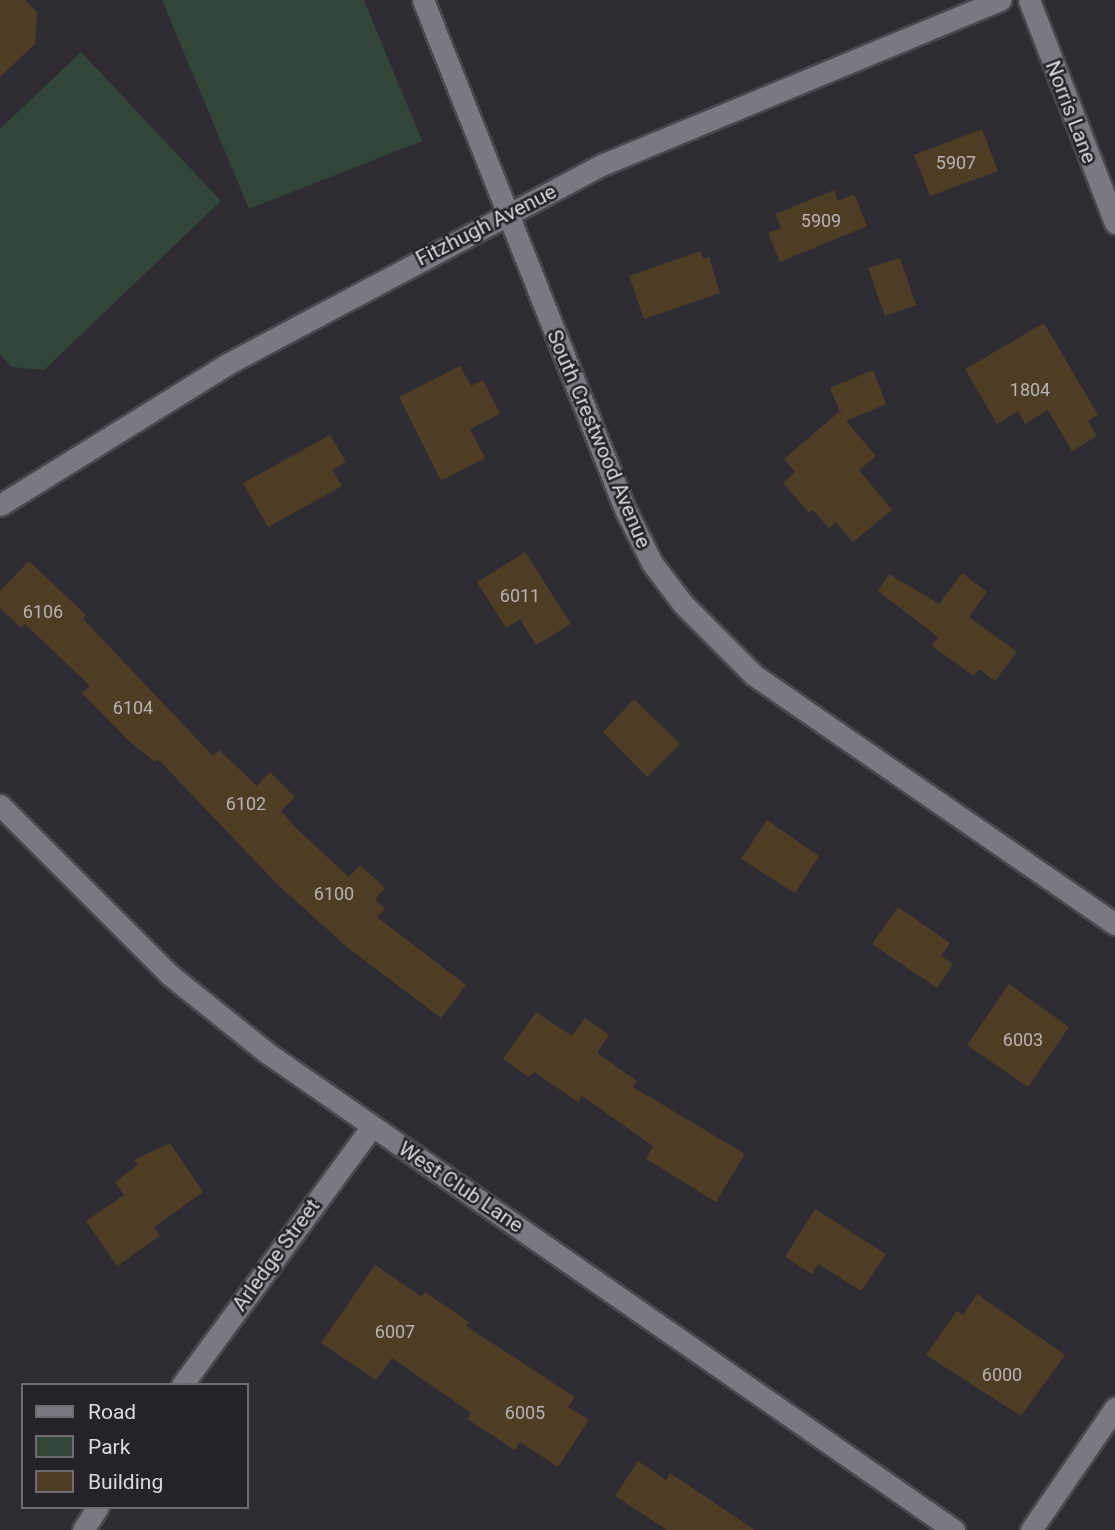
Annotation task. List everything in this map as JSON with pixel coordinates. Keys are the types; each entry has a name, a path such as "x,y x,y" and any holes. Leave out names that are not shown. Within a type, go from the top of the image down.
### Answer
{"street":[{"name":"South Crestwood Avenue","path":"423,0 510,212 625,509 652,564 683,604 754,675 1115,924"},
{"name":"Fitzhugh Avenue","path":"0,505 229,363 510,212 665,138 1000,0"},
{"name":"Norris Lane","path":"1029,0 1115,223"},
{"name":"West Club Lane","path":"0,805 170,975 372,1126 954,1530"},
{"name":"Arledge Street","path":"183,1383 372,1126"},
{"path":"1031,1530 1115,1408"},
{"path":"83,1530 98,1509"}],"green space":[{"path":"162,0 364,0 422,141 249,209"},
{"path":"81,52 221,201 44,370 12,367 0,354 0,129"}],"building":[{"path":"0,0 25,0 37,12 35,44 0,77"},
{"path":"982,129 998,171 930,196 914,155"},
{"path":"834,190 838,201 854,194 867,226 780,262 768,233 781,228 775,214"},
{"path":"700,251 703,259 709,257 720,293 644,319 629,276"},
{"path":"900,258 916,305 885,316 868,268"},
{"path":"1044,323 1098,415 1088,421 1097,436 1072,451 1048,410 1025,424 1018,411 997,424 965,369"},
{"path":"460,366 471,386 483,380 500,414 470,429 485,458 441,481 399,397"},
{"path":"873,370 886,404 846,421 876,456 859,470 892,510 853,542 836,522 829,528 813,510 809,513 783,483 795,472 784,459 839,412 842,416 830,388"},
{"path":"330,435 346,462 332,470 342,486 268,527 243,483"},
{"path":"525,552 571,624 536,645 520,619 506,628 477,582"},
{"path":"29,561 86,615 83,619 213,756 219,750 257,786 270,772 295,797 281,811 296,828 349,877 360,865 385,888 375,899 385,909 377,917 466,985 441,1018 347,947 278,885 158,759 155,762 131,743 82,693 90,686 25,624 21,628 0,608 0,591"},
{"path":"962,573 987,592 969,617 1017,652 995,681 979,669 974,676 932,646 938,637 878,591 889,574 939,604"},
{"path":"634,699 680,744 647,777 603,732"},
{"path":"767,820 819,856 795,893 741,859"},
{"path":"898,907 950,943 941,956 953,964 937,988 872,944"},
{"path":"1009,984 1069,1027 1028,1087 967,1045"},
{"path":"536,1012 572,1036 585,1018 609,1035 597,1053 637,1081 633,1087 745,1154 716,1202 646,1159 653,1146 582,1096 578,1102 534,1072 529,1077 503,1059"},
{"path":"170,1143 203,1192 154,1227 160,1236 117,1266 86,1221 124,1195 115,1182 138,1165 134,1160"},
{"path":"815,1209 886,1254 861,1291 818,1264 812,1274 785,1257"},
{"path":"375,1265 422,1297 425,1292 469,1322 466,1326 575,1397 568,1407 589,1420 558,1467 520,1442 515,1450 467,1419 471,1413 392,1358 376,1380 321,1343"},
{"path":"977,1294 1065,1355 1021,1416 926,1355 957,1311 963,1315"},
{"path":"638,1461 666,1480 670,1473 755,1530 667,1530 615,1496"}]}
